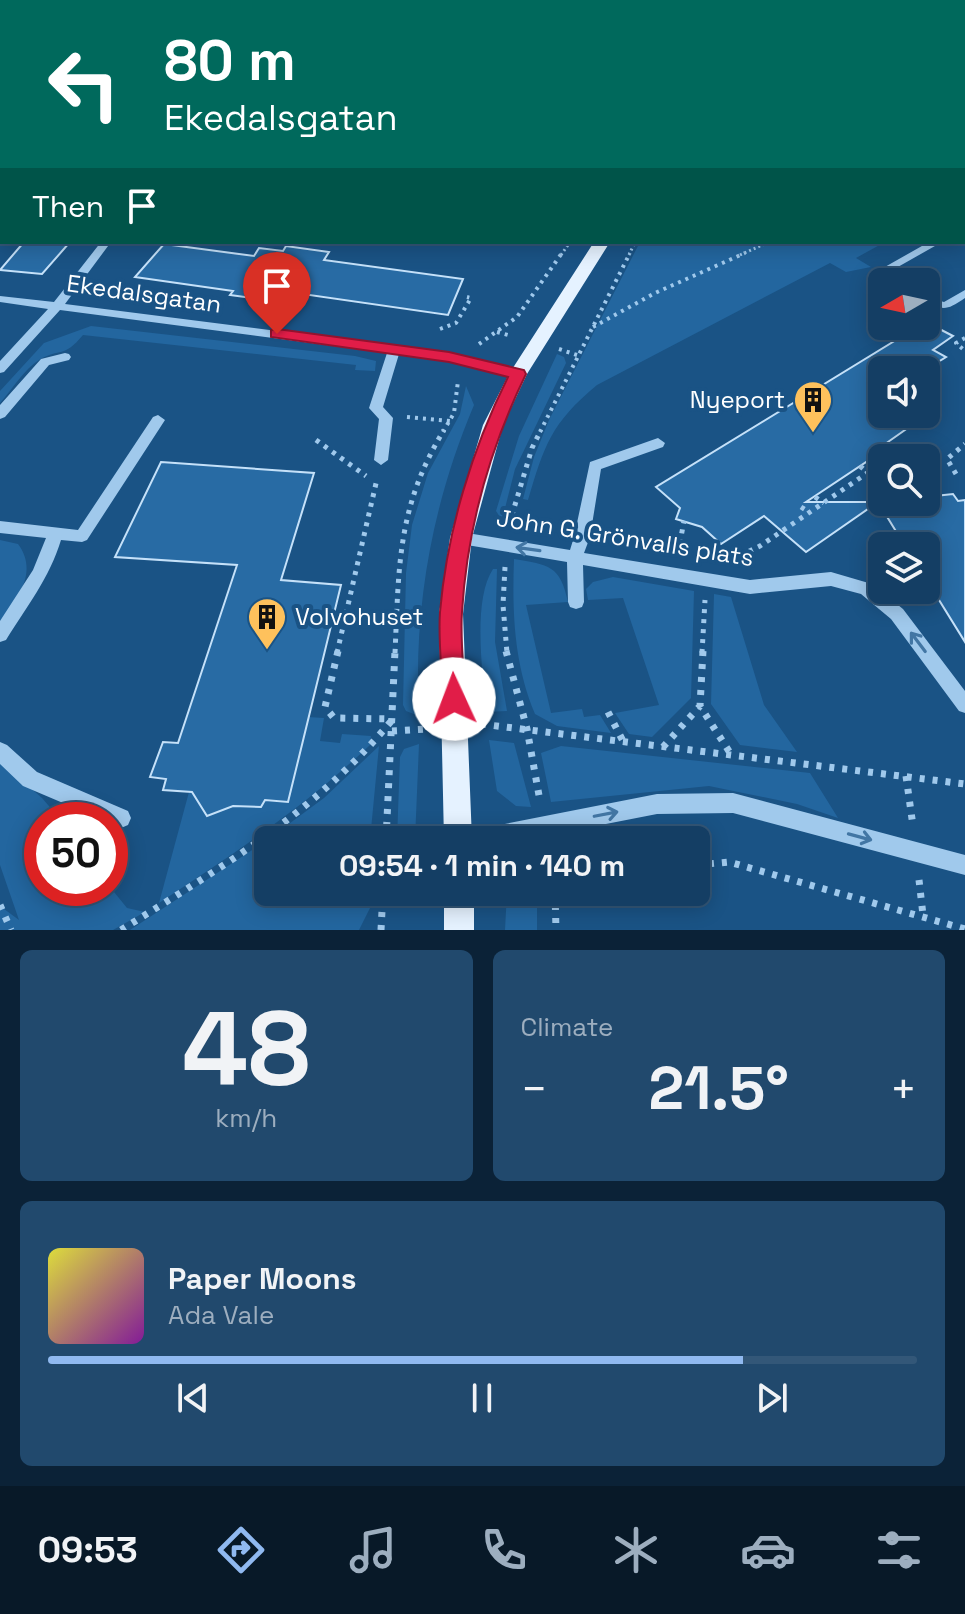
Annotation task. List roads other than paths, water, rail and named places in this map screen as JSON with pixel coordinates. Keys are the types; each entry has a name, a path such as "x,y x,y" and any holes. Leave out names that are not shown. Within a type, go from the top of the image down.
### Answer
{"main road":[{"path":"458,826 451,614 461,538 493,425 518,374 601,244"},
{"path":"459,906 459,930"}],"street":[{"path":"0,369 59,304 104,244"},
{"path":"889,268 933,244"},
{"path":"940,304 945,306 965,293"},
{"name":"Ekedalsgatan","path":"0,299 59,304 449,357 518,374"},
{"path":"381,460 386,418 376,408 394,350"},
{"path":"0,414 45,362 65,357"},
{"path":"0,527 82,536 158,420"},
{"path":"576,602 575,556 582,537 595,466 658,443"},
{"path":"0,635 34,586 49,557 55,534"},
{"name":"John G. Grönvalls plats","path":"461,538 750,587 831,579 866,589 897,614 965,705"},
{"path":"0,751 30,779 84,802"},
{"path":"545,826 657,804 733,803 965,865"}],"place":[{"name":"Nyeport","path":"813,434"},
{"name":"Volvohuset","path":"267,651"}]}
